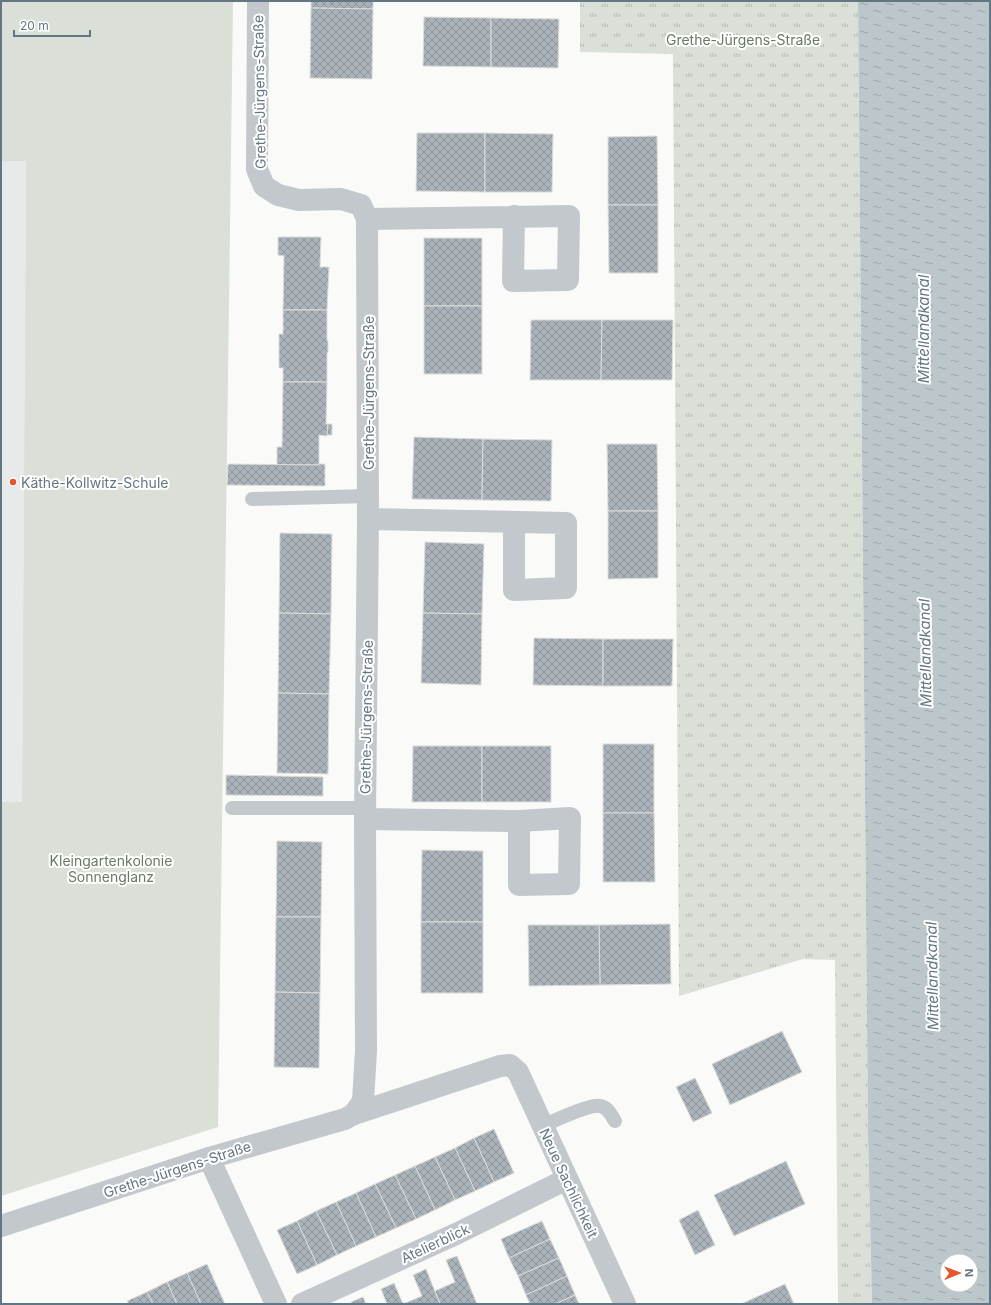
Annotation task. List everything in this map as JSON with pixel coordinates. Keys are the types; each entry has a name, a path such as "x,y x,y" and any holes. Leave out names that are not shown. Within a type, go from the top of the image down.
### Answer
{"street":[{"name":"Grethe-Jürgens-Straße","path":"258,1 257,169 264,186 278,195 299,200 341,199 361,205 367,219 368,519 365,813 366,1051 363,1101 354,1114"},
{"path":"367,219 514,216"},
{"path":"368,519 514,522"},
{"path":"365,813 519,820"},
{"name":"Grethe-Jürgens-Straße","path":"1,1226 208,1158 345,1119 354,1114 500,1066 510,1065"},
{"name":"Neue Sachlichkeit","path":"510,1065 518,1072 625,1304"},
{"path":"208,1158 276,1304"},
{"name":"Atelierblick","path":"302,1304 456,1234 567,1180"}],"lane":[{"path":"252,499 368,496"},
{"path":"232,808 365,813"},
{"path":"542,1126 586,1108 599,1106 608,1110 615,1121"}],"shaded area":[{"name":"Käthe-Kollwitz-Schule","path":"1,161 26,161 22,802 1,802"}],"green space":[{"name":"Kleingartenkolonie Sonnenglanz","path":"1,1 233,1 218,1127 1,1196 1,802 22,802 26,161 1,161"},
{"path":"580,1 858,1 868,1135 872,1304 838,1304 835,960 803,959 679,996 673,54 580,52"}],"water":[{"name":"Mittellandkanal","path":"858,1 990,1 990,1304 872,1304 868,1135"}],"building":[{"path":"311,1 373,1 373,9 311,8"},
{"path":"311,8 373,9 372,79 310,78"},
{"path":"424,17 491,18 491,67 423,66"},
{"path":"491,18 559,19 558,68 491,67"},
{"path":"417,133 485,133 485,192 416,191"},
{"path":"485,133 553,134 552,192 485,192"},
{"path":"657,136 658,205 608,205 608,137"},
{"path":"608,205 658,205 658,273 609,273"},
{"path":"278,237 321,237 320,267 329,267 327,310 283,310 284,256 278,255"},
{"path":"424,238 482,238 482,306 424,306"},
{"path":"424,306 482,306 482,374 424,374"},
{"path":"283,310 327,310 327,382 283,382 283,368 279,368 279,334 283,334"},
{"path":"531,320 602,320 601,380 530,380"},
{"path":"602,320 673,320 672,380 601,380"},
{"path":"283,382 327,382 327,436 319,435 319,465 277,465 277,447 282,447"},
{"path":"328,424 332,424 332,435 327,435"},
{"path":"414,437 483,439 482,500 412,499"},
{"path":"483,439 552,440 551,501 482,500"},
{"path":"607,444 657,444 658,511 608,511"},
{"path":"228,464 325,464 325,486 227,485"},
{"path":"608,511 658,511 658,578 608,579"},
{"path":"280,533 332,534 331,614 279,613"},
{"path":"425,542 484,544 482,614 423,613"},
{"path":"279,613 331,614 329,694 278,693"},
{"path":"423,613 482,614 481,685 421,683"},
{"path":"534,638 603,639 603,686 533,685"},
{"path":"603,639 673,639 672,686 603,686"},
{"path":"278,693 329,694 328,774 277,773"},
{"path":"603,744 654,744 654,813 603,813"},
{"path":"413,746 482,746 482,802 412,802"},
{"path":"482,746 551,746 551,802 482,802"},
{"path":"226,775 323,777 323,796 226,795"},
{"path":"603,813 654,813 655,882 603,882"},
{"path":"277,841 322,842 321,917 276,917"},
{"path":"422,850 483,851 483,922 421,922"},
{"path":"276,917 321,917 320,993 275,992"},
{"path":"421,922 483,922 483,993 421,993"},
{"path":"670,924 671,984 600,985 599,925"},
{"path":"528,925 599,925 600,985 529,986"},
{"path":"275,992 320,993 319,1068 274,1067"},
{"path":"782,1031 802,1072 730,1105 712,1064"},
{"path":"695,1078 712,1113 693,1122 676,1087"},
{"path":"494,1129 514,1173 494,1182 474,1138"},
{"path":"474,1138 494,1182 475,1191 455,1148"},
{"path":"455,1148 475,1191 455,1200 435,1157"},
{"path":"435,1157 455,1200 435,1210 415,1166"},
{"path":"786,1161 805,1204 734,1236 714,1195"},
{"path":"415,1166 435,1210 416,1219 395,1175"},
{"path":"395,1175 416,1219 396,1228 375,1184"},
{"path":"375,1184 396,1228 376,1237 356,1193"},
{"path":"356,1193 376,1237 356,1246 336,1202"},
{"path":"336,1202 356,1246 337,1255 316,1211"},
{"path":"698,1210 715,1245 695,1255 679,1220"},
{"path":"316,1211 337,1255 317,1265 297,1221"},
{"path":"297,1221 317,1265 297,1274 277,1230"},
{"path":"542,1221 550,1239 509,1258 501,1239"},
{"path":"550,1239 559,1258 518,1276 509,1258"},
{"path":"457,1256 477,1304 440,1304 435,1291 455,1282 446,1260"},
{"path":"559,1258 567,1276 526,1295 518,1276"},
{"path":"207,1264 225,1304 201,1304 187,1273"},
{"path":"426,1269 440,1304 403,1304 422,1296 413,1275"},
{"path":"187,1273 201,1304 177,1304 167,1282"},
{"path":"567,1276 575,1295 555,1304 530,1304 526,1295"},
{"path":"167,1282 177,1304 153,1304 147,1292"},
{"path":"394,1283 403,1304 387,1304 381,1289"},
{"path":"785,1284 794,1304 741,1304"},
{"path":"147,1292 153,1304 129,1304 127,1301"},
{"path":"575,1295 579,1304 555,1304"},
{"path":"363,1297 366,1304 352,1304 351,1302"}],"place":[{"name":"Käthe-Kollwitz-Schule","path":"13,482"}]}
